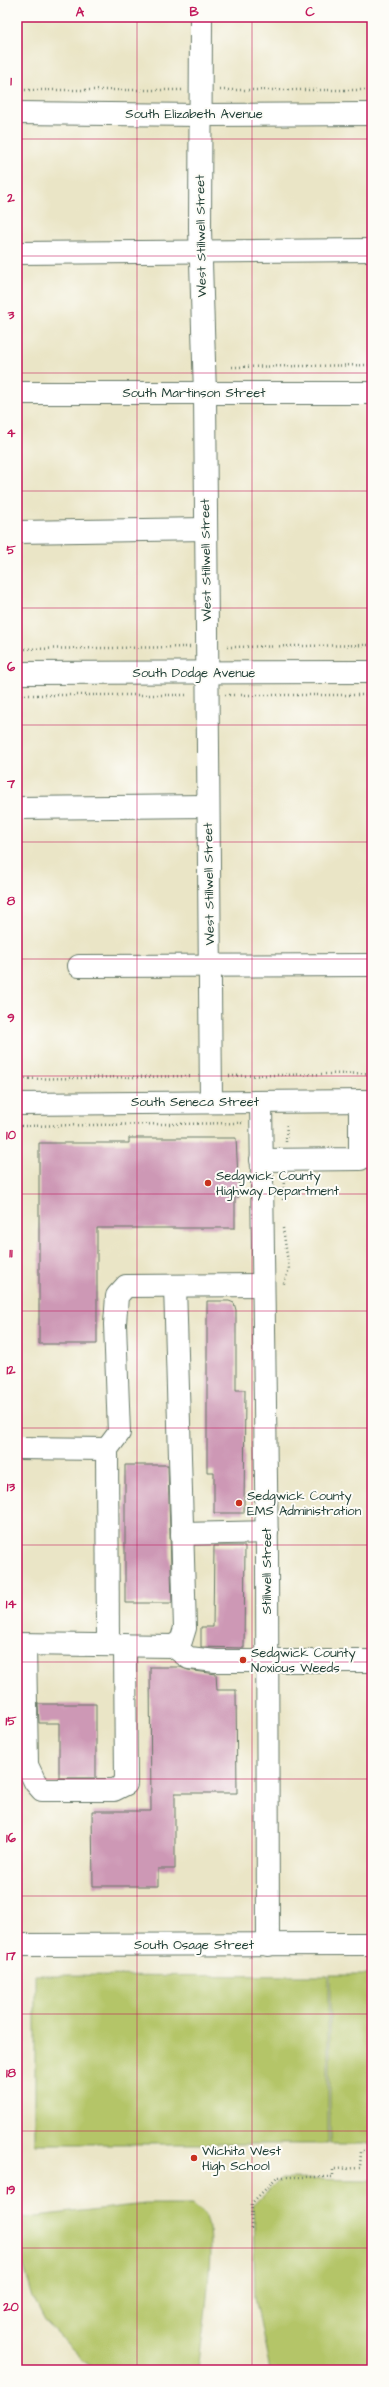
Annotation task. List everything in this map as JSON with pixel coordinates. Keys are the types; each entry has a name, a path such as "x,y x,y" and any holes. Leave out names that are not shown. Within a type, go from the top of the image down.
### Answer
{"street":[{"name":"West Stillwell Street","path":"201,17 201,252 205,394 211,1102"},
{"name":"South Elizabeth Avenue","path":"17,113 200,115 372,114"},
{"path":"17,253 372,250"},
{"name":"South Martinson Street","path":"17,393 372,393"},
{"path":"17,532 206,529"},
{"name":"South Dodge Avenue","path":"17,673 372,672"},
{"path":"17,808 208,806"},
{"path":"79,966 372,965"},
{"path":"261,1160 360,1159 366,1101"},
{"name":"South Seneca Street","path":"17,1104 211,1102 261,1112 366,1101"},
{"name":"Stillwell Street","path":"261,1112 266,1532 268,1944"},
{"path":"175,1286 185,1628 181,1641 173,1646 116,1645 21,1644 27,1765 34,1782 42,1790 114,1790 126,1784 116,1645 106,1449 119,1433 115,1324 117,1296 126,1286 262,1285"},
{"path":"17,1448 106,1449"},
{"path":"182,1534 266,1532"},
{"path":"173,1646 189,1658 216,1661 372,1661"},
{"name":"South Osage Street","path":"17,1945 372,1944"}],"path":[{"path":"232,367 372,365"},
{"path":"17,1126 261,1112 295,1122"},
{"path":"251,2229 252,2203 278,2177 333,2177 333,2168 360,2168 361,2151 372,2151"}],"green space":[{"path":"35,1975 328,1976 328,2144 35,2144"},
{"path":"330,1975 372,1975 372,2144 330,2144"},
{"path":"280,2179 372,2180 372,2370 270,2370 255,2297 253,2206"},
{"path":"145,2204 192,2204 206,2217 209,2229 210,2246 208,2291 198,2370 100,2370 81,2358 45,2321 33,2298 18,2245 18,2218"}],"building":[{"path":"129,1138 236,1138 239,1197 235,1197 235,1228 97,1228 97,1344 39,1344 39,1143 129,1143"},
{"path":"207,1301 229,1301 234,1303 236,1310 236,1390 245,1390 244,1513 214,1513 214,1472 207,1472"},
{"path":"125,1465 168,1465 172,1603 125,1603"},
{"path":"214,1546 245,1546 244,1648 201,1647 201,1627 213,1627"},
{"path":"150,1667 180,1667 188,1670 216,1674 217,1690 236,1690 237,1793 175,1793 175,1869 158,1869 158,1886 93,1886 92,1811 151,1811"},
{"path":"38,1704 96,1704 96,1778 59,1778 59,1723 39,1723"}],"place":[{"name":"Sedgwick County Highway Department","path":"208,1183"},
{"name":"Sedgwick County EMS Administration","path":"239,1503"},
{"name":"Sedgwick County Noxious Weeds","path":"243,1660"},
{"name":"Wichita West High School","path":"194,2158"}]}
